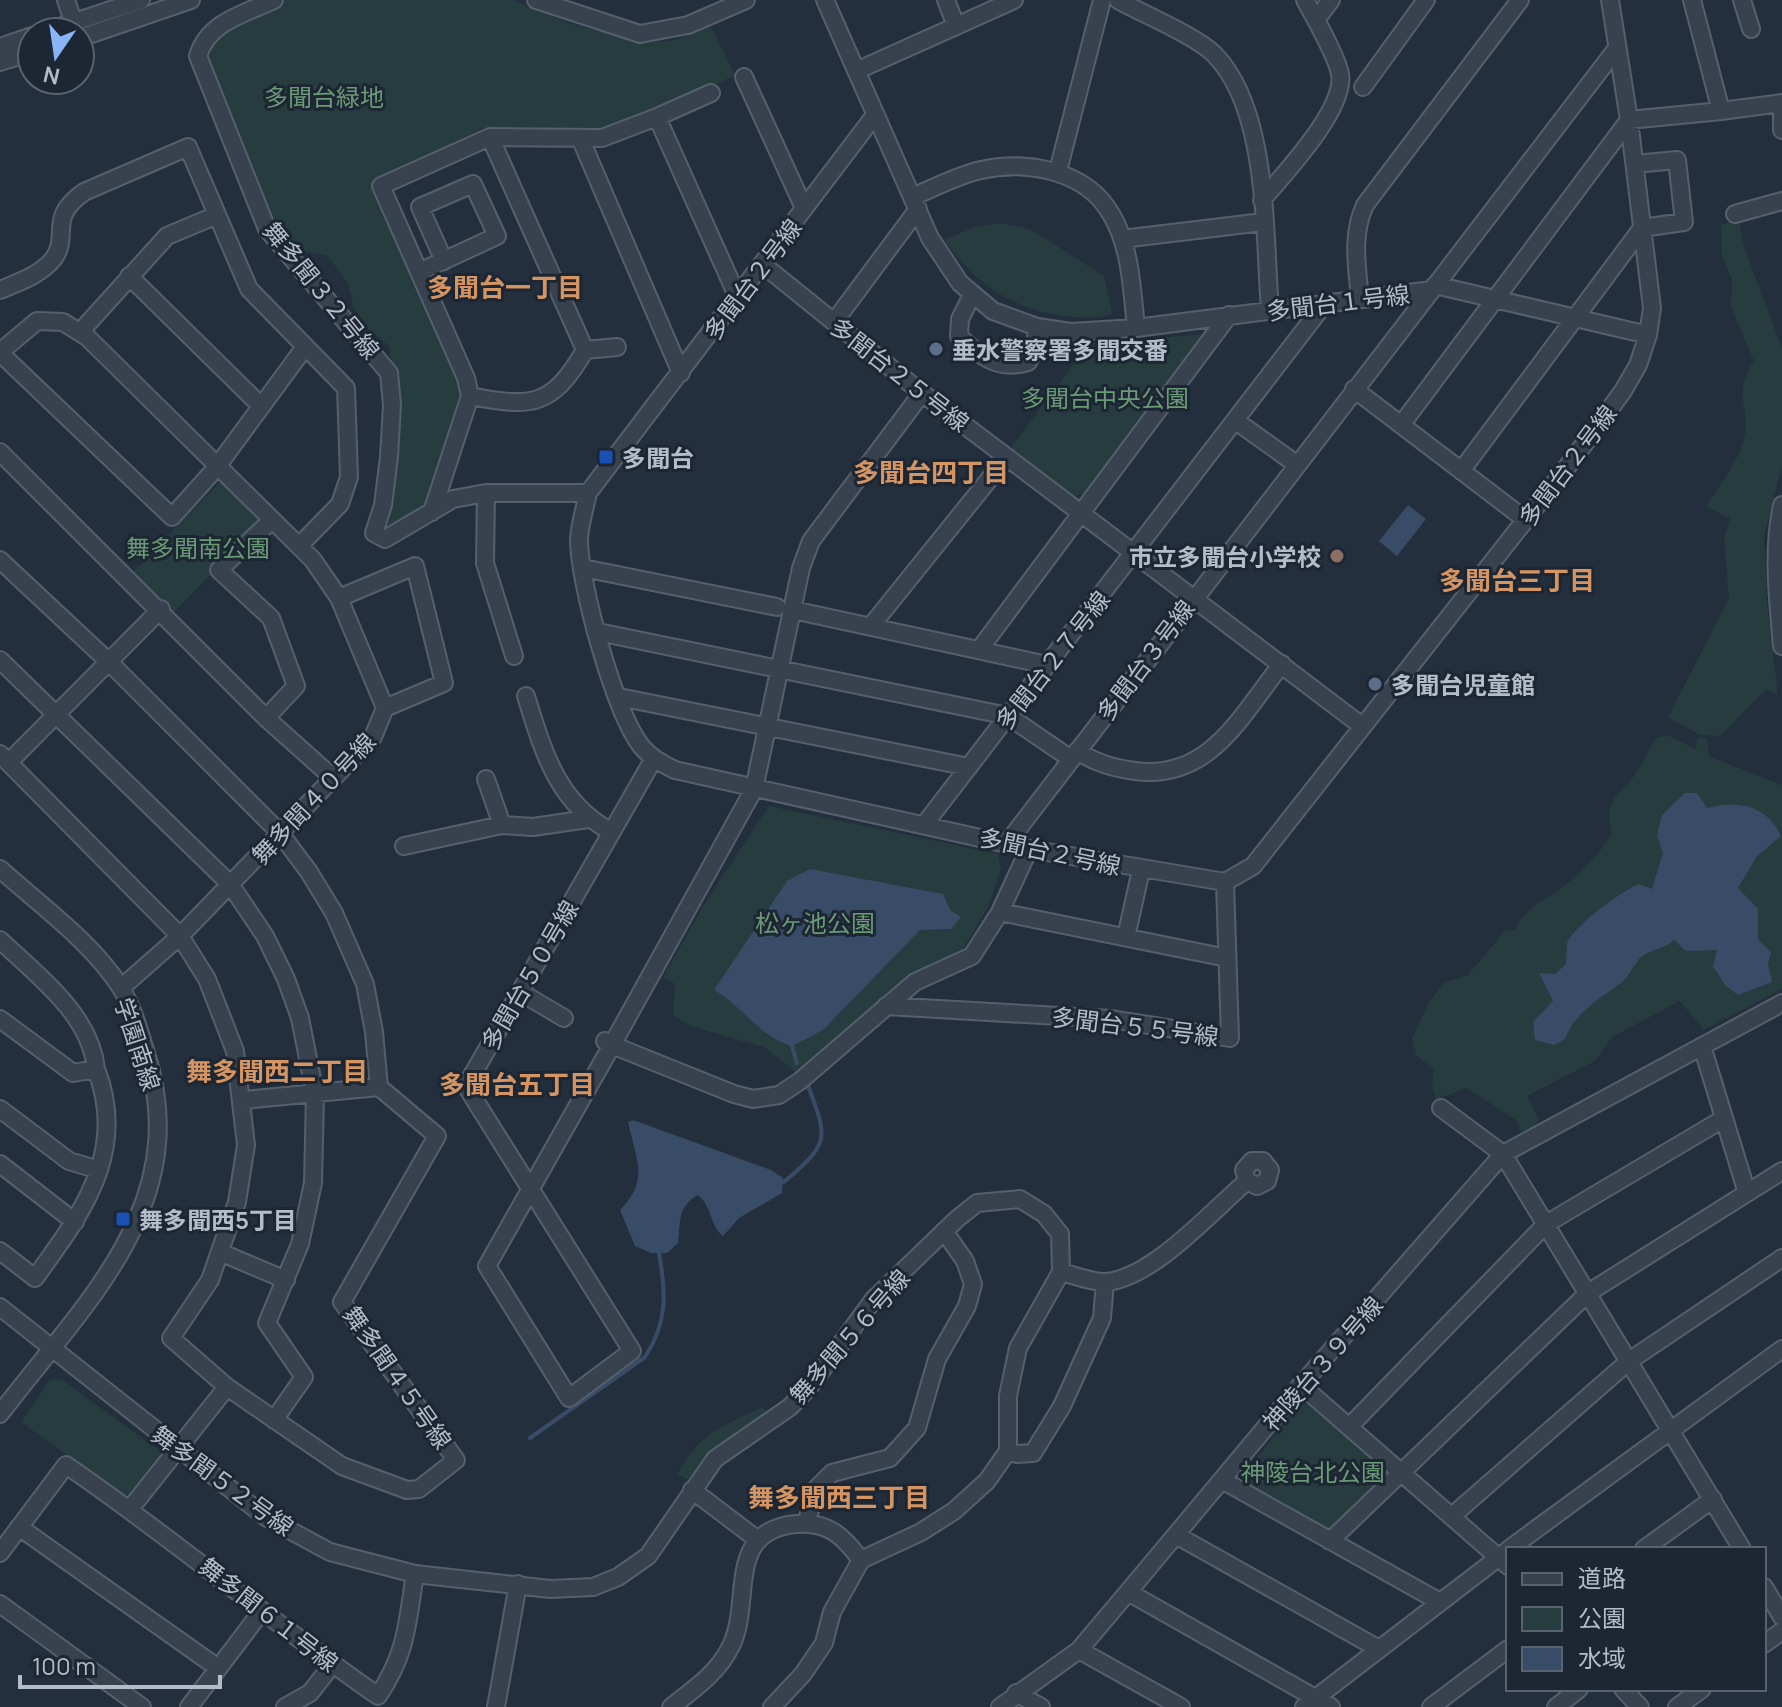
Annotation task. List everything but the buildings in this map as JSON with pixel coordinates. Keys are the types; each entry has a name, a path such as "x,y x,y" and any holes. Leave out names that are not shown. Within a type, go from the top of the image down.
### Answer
{"street":[{"path":"96,21 141,0"},
{"path":"96,25 191,0"},
{"name":"舞多聞３２号線","path":"274,0 218,26 203,39 198,56 267,229 389,373 392,405 389,457 383,505 374,533 385,539 432,512"},
{"path":"542,1 640,34 665,32 712,7 746,0"},
{"name":"多聞台１号線","path":"825,0 930,238 972,295 993,311 1037,327 1071,332 1136,328 1433,287 1617,48"},
{"path":"946,0 956,26"},
{"path":"856,71 1014,0"},
{"path":"1058,171 1102,0"},
{"path":"1118,0 1212,52 1239,86 1251,120 1262,200 1270,310"},
{"path":"1262,200 1329,113 1338,95 1340,74 1305,0"},
{"path":"1316,20 1331,0"},
{"path":"1363,87 1426,0"},
{"path":"1360,299 1356,225 1365,205 1520,0"},
{"path":"1610,0 1617,48"},
{"path":"1692,0 1721,111"},
{"path":"1742,0 1751,29"},
{"name":"多聞台２号線","path":"875,115 588,493 579,539 583,568 598,632 619,697 639,743 653,760 675,770 754,789 1029,849 1225,882 1253,866 1526,520 1623,391 1638,365 1648,335 1652,308 1617,48"},
{"path":"744,77 804,208"},
{"path":"432,512 470,396 466,378 381,186 490,137 602,138 711,93"},
{"path":"1401,425 1629,120 1782,103"},
{"path":"1782,113 1782,130"},
{"path":"657,117 738,298"},
{"path":"490,137 585,350"},
{"path":"581,140 681,373"},
{"path":"0,290 38,273 56,255 60,218 71,202 84,192 188,147 249,289 346,388 349,477 340,504 300,545"},
{"path":"1461,471 1642,228 1684,222 1677,160 1635,164"},
{"path":"834,322 915,203 977,171 1011,165 1058,171 1110,212 1122,239 1136,328"},
{"path":"419,272 444,261 497,236 473,184 420,207 444,261"},
{"path":"1735,214 1782,201"},
{"path":"217,215 167,236 81,331 63,322 37,321 0,352 172,517 216,468 305,347"},
{"path":"1122,239 1263,222"},
{"name":"多聞台２５号線","path":"762,264 922,393 1362,726"},
{"path":"129,276 260,405"},
{"path":"1433,287 1498,298 1648,335"},
{"name":"多聞台３号線","path":"1008,842 1433,287"},
{"path":"972,295 960,319 959,336 979,357 1011,368 1028,362 1035,349 1037,327"},
{"name":"多聞台２７号線","path":"924,825 1325,303"},
{"path":"979,650 1229,315"},
{"name":"舞多聞４０号線","path":"81,331 216,468 300,545 339,598 385,708 373,737 180,936 121,988"},
{"path":"585,350 617,347"},
{"path":"470,396 505,403 544,399 568,379 585,350"},
{"path":"1354,389 1526,520"},
{"path":"529,1189 632,1351 569,1398 487,1266 608,1043 754,789 780,668 785,608 811,541 922,393"},
{"path":"1236,421 1296,464"},
{"path":"0,452 161,609 266,718 332,777"},
{"path":"871,626 1007,457"},
{"path":"432,512 453,499 486,493 588,493"},
{"path":"486,493 485,563 514,656"},
{"path":"1782,505 1777,530 1782,646"},
{"path":"266,718 296,686 271,618 219,570 272,520"},
{"path":"0,560 109,662 280,833 334,913 365,984 374,1032 379,1087 244,1100"},
{"path":"339,598 415,566 444,683 385,708"},
{"path":"583,568 1047,665"},
{"path":"4,758 109,662 161,609"},
{"path":"598,632 1008,716 1074,755 1112,767 1157,774 1189,767 1216,748 1282,664"},
{"path":"0,660 230,884 265,936 286,979 303,1029 315,1094 313,1183 300,1244 267,1323 304,1377 274,1420"},
{"path":"526,696 544,754 562,791 588,819 610,831"},
{"path":"619,697 969,767"},
{"name":"舞多聞４５号線","path":"4,758 180,936 207,979 225,1020 244,1100 246,1145 237,1202 222,1253 210,1280 171,1338 227,1387 342,1466 407,1490 419,1489 456,1460 342,1302 437,1136 379,1087"},
{"name":"多聞台５０号線","path":"529,1189 466,1086 653,760"},
{"path":"486,779 502,825"},
{"path":"404,846 502,825 533,827 588,819"},
{"path":"608,1043 753,1099 779,1095 800,1081 915,982 972,956 1000,912 1029,849"},
{"name":"学園南線","path":"0,869 84,945 121,988 152,1071 158,1107 154,1174 143,1210 107,1278 0,1414"},
{"path":"1126,937 1141,870"},
{"name":"多聞台５５号線","path":"886,1006 1111,1019 1230,1038 1225,882"},
{"path":"1000,912 1227,958"},
{"path":"0,940 54,991 80,1024 106,1096 104,1154 91,1194 75,1222 35,1278 0,1251"},
{"path":"520,992 564,1018"},
{"name":"神陵台３９号線","path":"1000,1707 1079,1650 1301,1385 1503,1154 1782,1003"},
{"path":"0,1019 73,1073 96,1069"},
{"path":"1702,1046 1747,1193"},
{"path":"1441,1108 1503,1154 1741,1547"},
{"path":"0,1109 69,1161 99,1170"},
{"path":"1349,1427 1546,1224 1723,1119"},
{"path":"0,1164 75,1222"},
{"path":"1330,1541 1588,1293 1782,1171"},
{"path":"772,1707 803,1674 824,1643 832,1612 846,1581 861,1560 921,1532 954,1511 987,1481 1008,1451 1008,1396 1018,1348 1061,1272 1105,1282 1156,1261 1247,1181"},
{"name":"舞多聞５６号線","path":"415,1574 550,1589 593,1587 618,1577 648,1556 715,1459 790,1407 810,1386 874,1299 977,1203 1020,1199 1044,1214 1060,1234 1061,1272"},
{"path":"806,1523 817,1488 832,1473 890,1458 917,1428 937,1359 967,1306 973,1284 965,1261 944,1231"},
{"path":"222,1253 286,1280"},
{"path":"1452,1516 1629,1361 1782,1258"},
{"path":"1008,1451 1033,1453 1062,1406 1102,1318 1105,1282"},
{"name":"舞多聞５２号線","path":"0,1307 267,1518 330,1552 415,1574"},
{"path":"1516,1547 1671,1429 1781,1351"},
{"path":"1301,1385 1452,1516 1506,1555 1310,1703"},
{"path":"130,1509 227,1387"},
{"name":"舞多聞６１号線","path":"0,1553 66,1465 202,1562 261,1612 380,1702 404,1646 415,1574"},
{"path":"1222,1480 1440,1602"},
{"path":"692,1490 758,1540"},
{"path":"1647,1547 1713,1499"},
{"path":"671,1707 718,1668 731,1647 739,1627 746,1559 758,1540 785,1525 825,1525 839,1534 861,1560"},
{"path":"19,1527 218,1668"},
{"path":"1176,1535 1379,1649"},
{"path":"496,1707 518,1584"},
{"path":"1766,1590 1782,1617"},
{"path":"1128,1592 1310,1703 1331,1707"},
{"path":"0,1604 142,1707"},
{"path":"189,1707 261,1612"},
{"path":"1079,1650 1181,1707"},
{"path":"1431,1707 1506,1651"},
{"path":"285,1707 310,1693 332,1665"},
{"path":"1556,1707 1576,1691"},
{"path":"1625,1691 1640,1707"},
{"path":"1677,1707 1699,1691"},
{"path":"1016,1693 1041,1707"}],"green space":[{"name":"多聞台緑地","path":"285,0 513,0 568,23 643,43 676,40 710,25 735,75 666,109 601,131 483,128 371,184 458,382 460,401 426,506 412,519 391,530 384,524 390,514 400,415 389,346 366,327 355,311 347,282 328,256 289,248 272,220 206,69 205,52 211,38"},
{"path":"1739,219 1744,247 1782,348 1782,466 1764,535 1767,603 1778,695 1766,689 1720,736 1700,735 1668,717 1729,598 1724,538 1730,518 1706,507 1743,443 1746,423 1744,382 1754,361 1731,307 1732,280 1722,255 1721,225"},
{"path":"999,223 1030,229 1104,276 1112,313 1099,317 1075,317 1017,303 985,284 944,240 973,228"},
{"name":"多聞台中央公園","path":"1208,334 1086,494 1072,496 1010,449 1089,343"},
{"name":"舞多聞南公園","path":"227,482 264,519 172,614 131,574 219,483"},
{"path":"1668,735 1696,749 1697,738 1707,738 1709,756 1782,785 1782,989 1704,1030 1680,1001 1612,1037 1595,1061 1527,1096 1539,1120 1532,1130 1521,1133 1517,1121 1467,1088 1436,1099 1432,1084 1434,1070 1416,1055 1412,1038 1427,1006 1444,982 1467,976 1506,930 1515,930 1530,910 1589,864 1612,833 1609,816 1614,799 1637,772 1656,738"},
{"name":"松ヶ池公園","path":"769,806 998,854 1001,869 989,905 962,951 904,980 796,1072 766,1048 691,1026 673,1015 675,984 663,977 708,898"},
{"path":"61,1379 160,1451 161,1459 133,1495 122,1495 21,1422 50,1380"},
{"name":"神陵台北公園","path":"1308,1404 1382,1468 1383,1482 1335,1530 1323,1530 1243,1485 1240,1479 1299,1405"},
{"path":"763,1407 769,1414 718,1447 689,1480 678,1474 693,1450 713,1432"}],"water":[{"path":"1408,505 1426,519 1397,556 1379,541"},
{"path":"1685,793 1697,793 1707,808 1741,805 1759,811 1768,817 1781,836 1757,856 1738,888 1758,909 1758,939 1771,952 1768,964 1772,982 1738,995 1725,985 1713,966 1717,950 1686,951 1674,940 1641,957 1622,982 1581,1014 1565,1039 1554,1045 1535,1040 1533,1022 1553,1001 1539,973 1555,974 1566,964 1567,944 1571,937 1611,901 1639,884 1652,889 1663,853 1657,836 1662,815"},
{"path":"810,869 943,894 950,910 961,917 951,929 920,930 823,1030 792,1046 760,1029 714,990 787,881"},
{"path":"633,1120 771,1170 783,1178 782,1193 739,1218 723,1236 698,1195 686,1204 680,1221 678,1243 667,1253 651,1253 635,1246 620,1210 635,1189 638,1179 637,1158 628,1122"}],"waterway":[{"path":"792,1046 797,1063"},
{"path":"784,1182 810,1158 821,1138 819,1116 807,1083"},
{"path":"530,1438 645,1357 658,1332 663,1307 659,1253"}],"place":[{"name":"垂水警察署多聞交番","path":"936,349"},
{"name":"多聞台","path":"606,457"},
{"name":"市立多聞台小学校","path":"1337,556"},
{"name":"多聞台児童館","path":"1375,684"},
{"name":"舞多聞西5丁目","path":"123,1219"}],"district":[{"name":"多聞台一丁目","path":"505,287"},
{"name":"多聞台四丁目","path":"931,472"},
{"name":"多聞台三丁目","path":"1517,580"},
{"name":"舞多聞西二丁目","path":"277,1071"},
{"name":"多聞台五丁目","path":"517,1084"},
{"name":"舞多聞西三丁目","path":"839,1497"}]}
